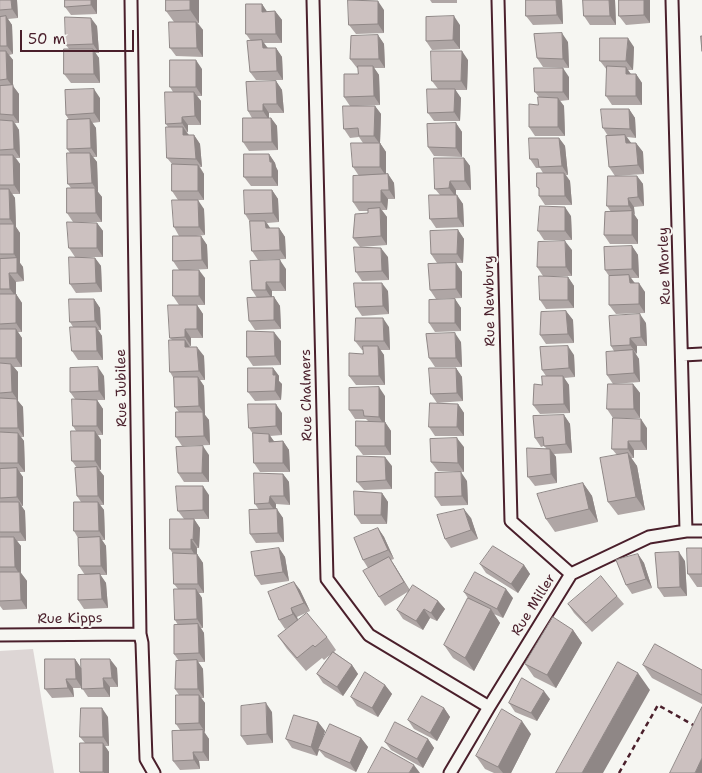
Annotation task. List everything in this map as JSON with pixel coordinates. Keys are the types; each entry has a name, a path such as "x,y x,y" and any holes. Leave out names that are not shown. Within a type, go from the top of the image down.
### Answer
{"street":[{"name":"Rue Jubilee","path":"131,0 140,634 142,642 146,758 154,773"},
{"name":"Rue Chalmers","path":"313,0 327,579 369,635 488,706"},
{"name":"Rue Newbury","path":"498,0 511,521 571,574"},
{"name":"Rue Morley","path":"672,0 686,531"},
{"path":"682,355 702,354"},
{"name":"Rue Miller","path":"450,773 488,706 571,574 648,537 686,531 702,531"},
{"name":"Rue Kipps","path":"0,635 140,634"}],"path":[{"path":"619,773 658,705 697,727"}],"shaded area":[{"path":"33,649 54,773 0,773 0,651"}],"building":[{"path":"0,0 11,0 12,9 0,10"},
{"path":"65,0 91,0 91,5 65,7"},
{"path":"166,0 190,0 190,10 166,11"},
{"path":"348,0 378,1 378,24 349,25"},
{"path":"526,0 556,0 557,15 526,16"},
{"path":"583,0 609,0 610,16 584,16"},
{"path":"619,0 644,0 644,15 619,16"},
{"path":"246,4 262,4 262,12 275,11 276,34 246,34"},
{"path":"6,16 7,46 0,46 0,17"},
{"path":"454,16 453,40 426,41 426,17"},
{"path":"65,17 91,18 93,44 66,45"},
{"path":"169,22 196,22 197,48 170,48"},
{"path":"562,33 563,59 537,58 534,34"},
{"path":"378,35 379,59 350,59 351,36"},
{"path":"600,38 628,38 626,61 600,61"},
{"path":"262,40 263,48 276,48 277,71 250,72 247,41"},
{"path":"64,49 93,49 94,74 64,74"},
{"path":"0,51 6,51 7,79 0,80"},
{"path":"431,51 462,51 461,81 432,81"},
{"path":"170,60 196,60 196,87 170,87"},
{"path":"358,66 373,66 374,96 344,97 344,74 358,74"},
{"path":"607,66 626,67 626,74 636,74 636,96 606,96"},
{"path":"534,68 563,68 563,92 535,92"},
{"path":"276,81 277,104 263,104 263,111 248,111 246,82"},
{"path":"13,85 13,115 0,114 0,86"},
{"path":"94,89 94,113 66,115 65,90"},
{"path":"427,89 455,89 454,112 428,113"},
{"path":"165,92 194,92 195,116 182,117 182,123 166,124"},
{"path":"538,97 558,98 558,127 529,127 529,104 538,105"},
{"path":"343,106 375,106 374,136 359,136 358,128 344,129"},
{"path":"601,109 629,109 630,129 603,128"},
{"path":"243,118 271,118 272,142 243,142"},
{"path":"90,119 91,148 67,149 67,120"},
{"path":"0,120 13,121 14,149 0,150"},
{"path":"456,123 456,148 428,147 427,124"},
{"path":"166,127 183,127 183,135 194,135 196,159 167,158"},
{"path":"625,135 626,143 636,143 638,165 609,167 606,136"},
{"path":"529,138 559,138 562,166 539,167 538,159 530,159"},
{"path":"351,143 380,143 380,167 353,167"},
{"path":"67,153 90,153 92,183 68,184"},
{"path":"244,154 269,154 270,162 272,162 272,177 244,177"},
{"path":"0,155 13,155 14,185 0,185"},
{"path":"434,158 464,158 465,181 450,181 449,188 435,189"},
{"path":"172,164 198,165 198,191 172,191"},
{"path":"537,173 564,173 565,196 539,196"},
{"path":"388,174 389,190 381,190 381,202 353,202 353,176"},
{"path":"608,176 637,176 638,197 628,198 629,206 607,206"},
{"path":"67,188 95,188 96,213 67,213"},
{"path":"0,189 9,189 10,219 0,219"},
{"path":"244,190 272,190 273,213 245,214"},
{"path":"429,195 457,195 458,218 430,219"},
{"path":"172,200 198,200 199,227 174,227"},
{"path":"540,206 565,207 565,231 538,231"},
{"path":"380,208 381,236 353,238 355,214 368,213 368,209"},
{"path":"632,211 632,235 604,235 605,212"},
{"path":"250,221 265,221 266,228 279,228 280,250 252,251"},
{"path":"67,222 97,223 97,248 69,248"},
{"path":"0,224 14,224 14,254 0,254"},
{"path":"458,230 457,254 431,254 430,231"},
{"path":"173,236 201,236 202,260 173,261"},
{"path":"565,241 566,267 537,267 538,242"},
{"path":"632,246 632,269 605,270 604,247"},
{"path":"354,247 381,248 382,271 356,272"},
{"path":"69,257 95,258 96,283 70,284"},
{"path":"17,258 17,273 9,273 10,289 0,289 0,259"},
{"path":"280,260 280,282 266,282 266,290 252,290 250,261"},
{"path":"456,263 456,289 430,290 428,264"},
{"path":"173,270 199,270 199,296 173,296"},
{"path":"629,275 630,283 639,283 639,304 609,305 609,276"},
{"path":"539,276 568,277 568,300 540,300"},
{"path":"354,283 382,283 383,306 356,307"},
{"path":"0,294 16,294 16,323 0,324"},
{"path":"274,297 274,320 249,321 247,298"},
{"path":"69,299 94,299 95,321 70,322"},
{"path":"455,299 455,323 429,323 429,300"},
{"path":"168,305 197,305 197,329 185,329 185,337 170,338"},
{"path":"566,311 568,334 540,335 541,312"},
{"path":"640,314 641,337 630,338 630,345 611,346 609,316"},
{"path":"356,318 383,318 384,341 355,341"},
{"path":"70,327 96,327 97,351 72,351"},
{"path":"0,329 16,329 16,358 0,358"},
{"path":"247,331 274,332 275,356 247,357"},
{"path":"455,333 456,358 429,358 426,334"},
{"path":"169,340 185,340 185,347 197,347 199,371 170,372"},
{"path":"363,346 378,346 379,376 349,376 349,353 363,354"},
{"path":"568,346 569,368 542,370 540,347"},
{"path":"633,350 634,373 607,375 606,352"},
{"path":"0,363 11,364 12,392 0,393"},
{"path":"98,367 99,391 70,392 70,368"},
{"path":"248,368 273,368 273,375 276,375 275,391 248,392"},
{"path":"429,368 456,368 457,393 431,394"},
{"path":"542,376 563,376 564,404 533,405 534,384 542,385"},
{"path":"174,377 198,377 199,406 175,407"},
{"path":"608,384 633,384 634,409 607,409"},
{"path":"379,387 379,417 364,416 363,410 349,410 349,388"},
{"path":"0,398 17,399 18,428 0,428"},
{"path":"72,399 97,400 97,426 73,426"},
{"path":"430,403 458,404 457,427 429,427"},
{"path":"248,404 276,404 276,426 249,428"},
{"path":"176,412 203,412 204,436 176,437"},
{"path":"564,415 566,444 544,446 543,437 535,438 533,416"},
{"path":"613,418 641,419 641,441 628,441 628,449 612,449"},
{"path":"356,421 385,422 385,446 356,446"},
{"path":"71,431 95,431 95,461 72,461"},
{"path":"0,432 18,433 18,463 0,463"},
{"path":"253,433 269,434 269,442 283,441 283,463 254,463"},
{"path":"457,438 458,463 431,462 430,439"},
{"path":"203,446 202,473 178,473 176,447"},
{"path":"527,448 550,449 551,474 528,477"},
{"path":"628,453 636,497 608,502 600,458"},
{"path":"357,456 385,457 386,480 357,482"},
{"path":"97,467 98,496 77,496 75,468"},
{"path":"17,468 17,497 0,498 0,469"},
{"path":"461,472 462,496 435,497 435,473"},
{"path":"254,473 283,474 284,496 270,496 269,503 255,504"},
{"path":"583,483 589,509 546,519 537,494"},
{"path":"176,486 203,486 203,510 178,511"},
{"path":"354,491 382,493 381,515 355,515"},
{"path":"0,502 19,502 20,532 0,532"},
{"path":"74,502 98,502 99,531 74,531"},
{"path":"277,509 278,533 250,534 249,510"},
{"path":"464,509 471,530 445,539 437,515"},
{"path":"170,519 194,519 191,549 170,549"},
{"path":"378,528 388,550 363,560 354,538"},
{"path":"0,537 14,537 15,567 0,567"},
{"path":"100,537 101,566 79,566 78,538"},
{"path":"493,546 524,565 511,584 480,564"},
{"path":"279,548 283,572 255,576 251,552"},
{"path":"687,548 702,548 702,574 688,574"},
{"path":"679,552 680,587 658,588 655,553"},
{"path":"173,553 197,554 198,584 174,584"},
{"path":"638,554 646,579 626,585 616,560"},
{"path":"389,557 404,582 379,597 363,571"},
{"path":"0,572 20,572 21,600 0,601"},
{"path":"475,572 506,589 497,609 464,592"},
{"path":"100,574 102,599 78,600 78,575"},
{"path":"601,576 617,596 586,623 568,604"},
{"path":"294,582 304,603 291,608 293,614 279,620 268,592"},
{"path":"413,585 438,601 431,613 424,609 416,621 397,610"},
{"path":"174,589 196,589 197,619 175,620"},
{"path":"468,598 491,609 465,658 444,645"},
{"path":"307,613 327,637 297,658 278,636"},
{"path":"553,617 573,630 547,675 525,664"},
{"path":"198,624 199,653 174,654 174,625"},
{"path":"655,644 702,670 702,695 643,665"},
{"path":"333,652 352,665 337,687 317,674"},
{"path":"45,659 75,659 76,679 66,679 68,688 45,689"},
{"path":"81,659 110,659 112,678 103,678 104,688 82,689"},
{"path":"197,660 198,689 175,689 176,661"},
{"path":"618,662 638,673 582,773 556,773"},
{"path":"365,672 385,685 372,708 351,697"},
{"path":"522,678 544,691 531,713 509,703"},
{"path":"176,695 199,695 199,723 176,724"},
{"path":"422,696 444,708 430,733 408,720"},
{"path":"266,703 267,734 241,736 241,706"},
{"path":"702,707 702,758 695,773 670,773"},
{"path":"81,708 102,708 103,737 80,737"},
{"path":"502,709 522,721 498,767 476,756"},
{"path":"294,715 318,722 311,747 286,739"},
{"path":"395,722 428,739 417,759 385,742"},
{"path":"330,724 361,738 350,763 318,749"},
{"path":"203,730 203,752 193,752 194,760 173,761 172,731"},
{"path":"80,743 103,743 103,772 80,772"},
{"path":"382,747 414,765 409,773 368,773"}]}
